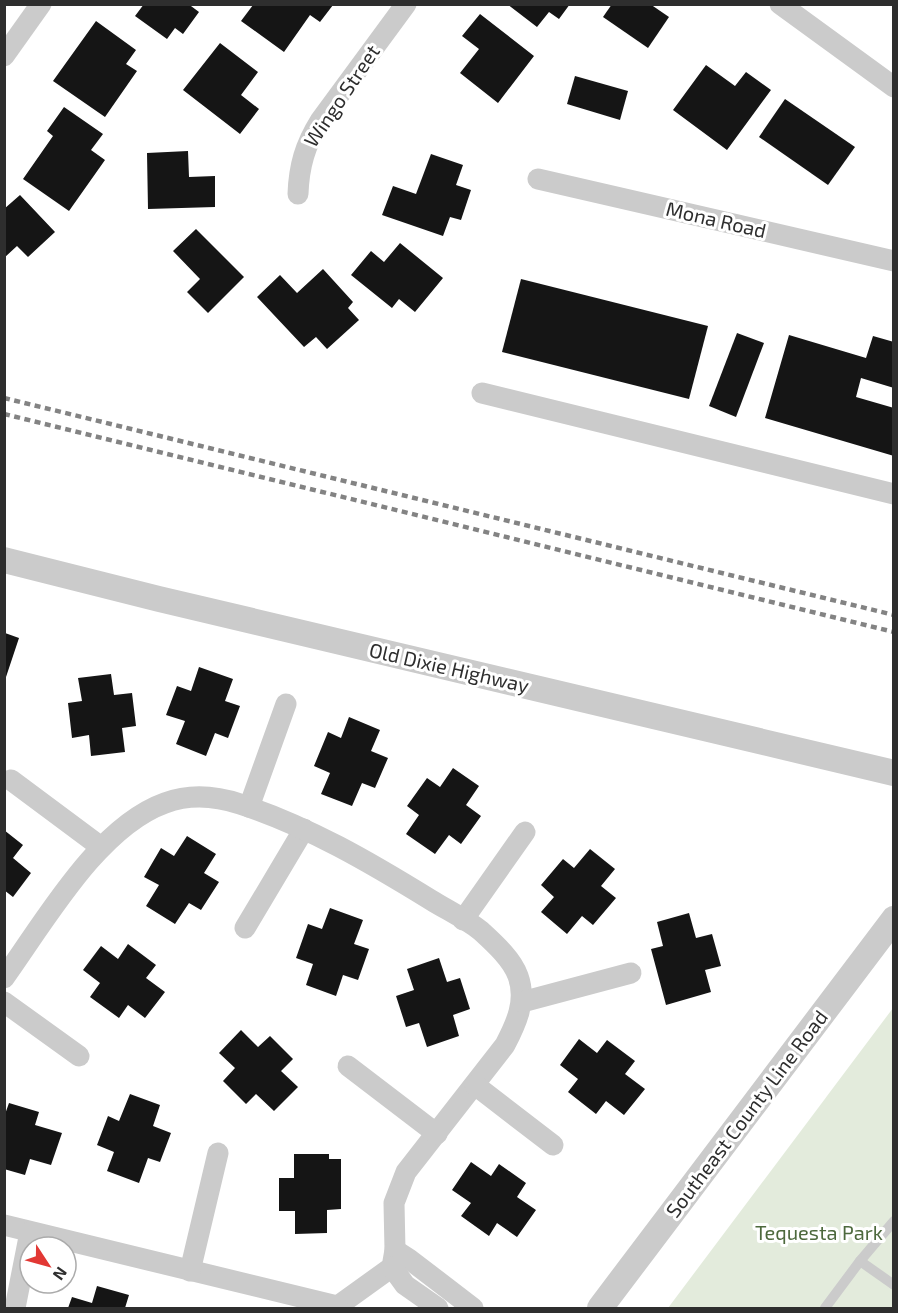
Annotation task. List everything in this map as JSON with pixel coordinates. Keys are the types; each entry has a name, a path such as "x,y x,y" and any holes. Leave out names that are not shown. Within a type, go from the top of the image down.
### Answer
{"street":[{"path":"4,56 41,4"},
{"name":"Wingo Street","path":"298,194 303,155 310,137 406,4"},
{"path":"781,5 894,87"},
{"name":"Mona Road","path":"538,179 894,261"},
{"path":"482,393 894,494"},
{"name":"Old Dixie Highway","path":"4,560 159,599 894,773"},
{"path":"249,807 286,704"},
{"path":"11,780 101,847"},
{"path":"4,978 101,847 131,819 165,802 196,795 249,807 304,830 382,870 480,931 507,958 519,977 522,1002 517,1023 505,1045 406,1172 394,1203 393,1259 405,1285 438,1308"},
{"path":"246,928 304,830"},
{"path":"463,920 525,831"},
{"name":"Southeast County Line Road","path":"600,1308 894,919"},
{"path":"522,1002 631,973"},
{"path":"4,1002 79,1056"},
{"path":"348,1066 437,1134"},
{"path":"475,1085 553,1144"},
{"path":"190,1271 218,1153"},
{"path":"4,1226 336,1307 393,1259 409,1259 474,1308"},
{"path":"15,1308 30,1232"}],"lane":[{"path":"825,1308 894,1221"},
{"path":"860,1261 894,1285"}],"green space":[{"name":"Tequesta Park","path":"893,1008 893,1308 668,1308"}],"building":[{"path":"144,4 192,4 191,6 199,12 183,34 175,28 167,39 135,16"},
{"path":"507,4 570,4 559,19 549,12 537,27"},
{"path":"612,4 650,4 669,17 648,48 603,17"},
{"path":"253,5 333,5 320,22 310,15 284,52 241,21"},
{"path":"480,14 534,56 498,103 460,73 479,49 462,36"},
{"path":"96,21 136,50 126,64 137,71 105,117 53,81"},
{"path":"220,43 258,72 241,95 259,109 240,134 183,90"},
{"path":"706,65 735,86 746,72 771,90 727,150 673,110"},
{"path":"575,76 628,91 620,120 567,104"},
{"path":"785,99 855,147 828,185 759,137"},
{"path":"64,107 103,134 91,150 105,160 69,211 23,179 53,136 47,131"},
{"path":"188,151 189,177 215,176 215,207 148,209 147,153"},
{"path":"431,154 463,165 456,185 471,190 461,220 450,217 443,236 382,215 393,186 416,194"},
{"path":"20,195 55,232 28,257 17,246 4,258 4,209"},
{"path":"196,229 244,277 208,313 187,292 200,279 173,251"},
{"path":"400,243 443,278 415,312 399,299 392,308 351,275 371,251 384,262"},
{"path":"323,269 353,302 348,308 359,320 327,349 316,337 304,347 257,297 280,275 297,293"},
{"path":"521,279 708,326 689,399 502,352"},
{"path":"737,333 764,343 736,417 709,406"},
{"path":"789,335 866,358 873,336 894,342 894,388 861,378 856,397 894,408 894,456 765,418"},
{"path":"5,633 19,638 6,677 5,677"},
{"path":"199,667 233,679 225,701 240,706 228,738 215,733 206,756 176,744 185,721 166,715 177,686 191,691"},
{"path":"111,674 114,695 132,693 136,726 122,728 125,752 91,756 89,735 72,738 68,703 82,701 78,678"},
{"path":"349,717 380,730 371,751 388,758 375,788 362,783 352,806 321,794 330,773 314,766 328,732 341,738"},
{"path":"453,768 479,786 466,805 481,816 461,844 449,835 435,854 406,834 419,815 407,806 427,778 440,787"},
{"path":"4,830 23,845 13,858 31,873 13,897 4,890"},
{"path":"187,836 216,854 204,873 219,882 201,910 189,903 175,924 146,906 159,885 144,877 161,848 174,856"},
{"path":"590,849 615,869 601,886 616,898 593,925 582,916 567,934 541,912 554,897 541,885 563,859 574,868"},
{"path":"330,908 363,920 354,944 369,949 358,980 343,975 336,996 306,985 313,964 296,958 308,924 322,929"},
{"path":"689,913 696,938 712,934 721,966 705,970 711,992 666,1005 651,949 663,946 657,922"},
{"path":"128,944 156,965 146,978 165,992 145,1018 128,1005 119,1018 90,997 100,983 83,970 101,946 118,959"},
{"path":"439,958 447,982 460,978 470,1009 453,1015 459,1036 427,1047 419,1023 406,1027 396,996 414,990 407,969"},
{"path":"241,1030 258,1047 270,1036 293,1059 281,1071 298,1087 274,1111 256,1094 246,1104 223,1081 235,1068 219,1053"},
{"path":"579,1039 597,1053 607,1040 635,1061 625,1074 645,1089 624,1115 606,1101 596,1114 568,1092 578,1079 560,1065"},
{"path":"130,1094 160,1105 153,1126 171,1133 160,1162 148,1158 139,1183 107,1171 114,1152 97,1145 108,1116 119,1121"},
{"path":"9,1103 39,1112 35,1125 62,1133 51,1165 30,1159 25,1175 4,1169 4,1117"},
{"path":"294,1154 329,1154 329,1159 341,1159 341,1209 327,1210 327,1233 295,1234 295,1211 279,1211 279,1178 294,1178"},
{"path":"471,1162 491,1176 499,1164 526,1183 517,1197 536,1210 517,1237 497,1223 489,1236 461,1216 471,1203 452,1190"},
{"path":"97,1286 129,1295 125,1308 68,1308 72,1297 92,1303"}],"railway":[{"path":"4,398 894,615"},
{"path":"4,414 894,632"}]}
